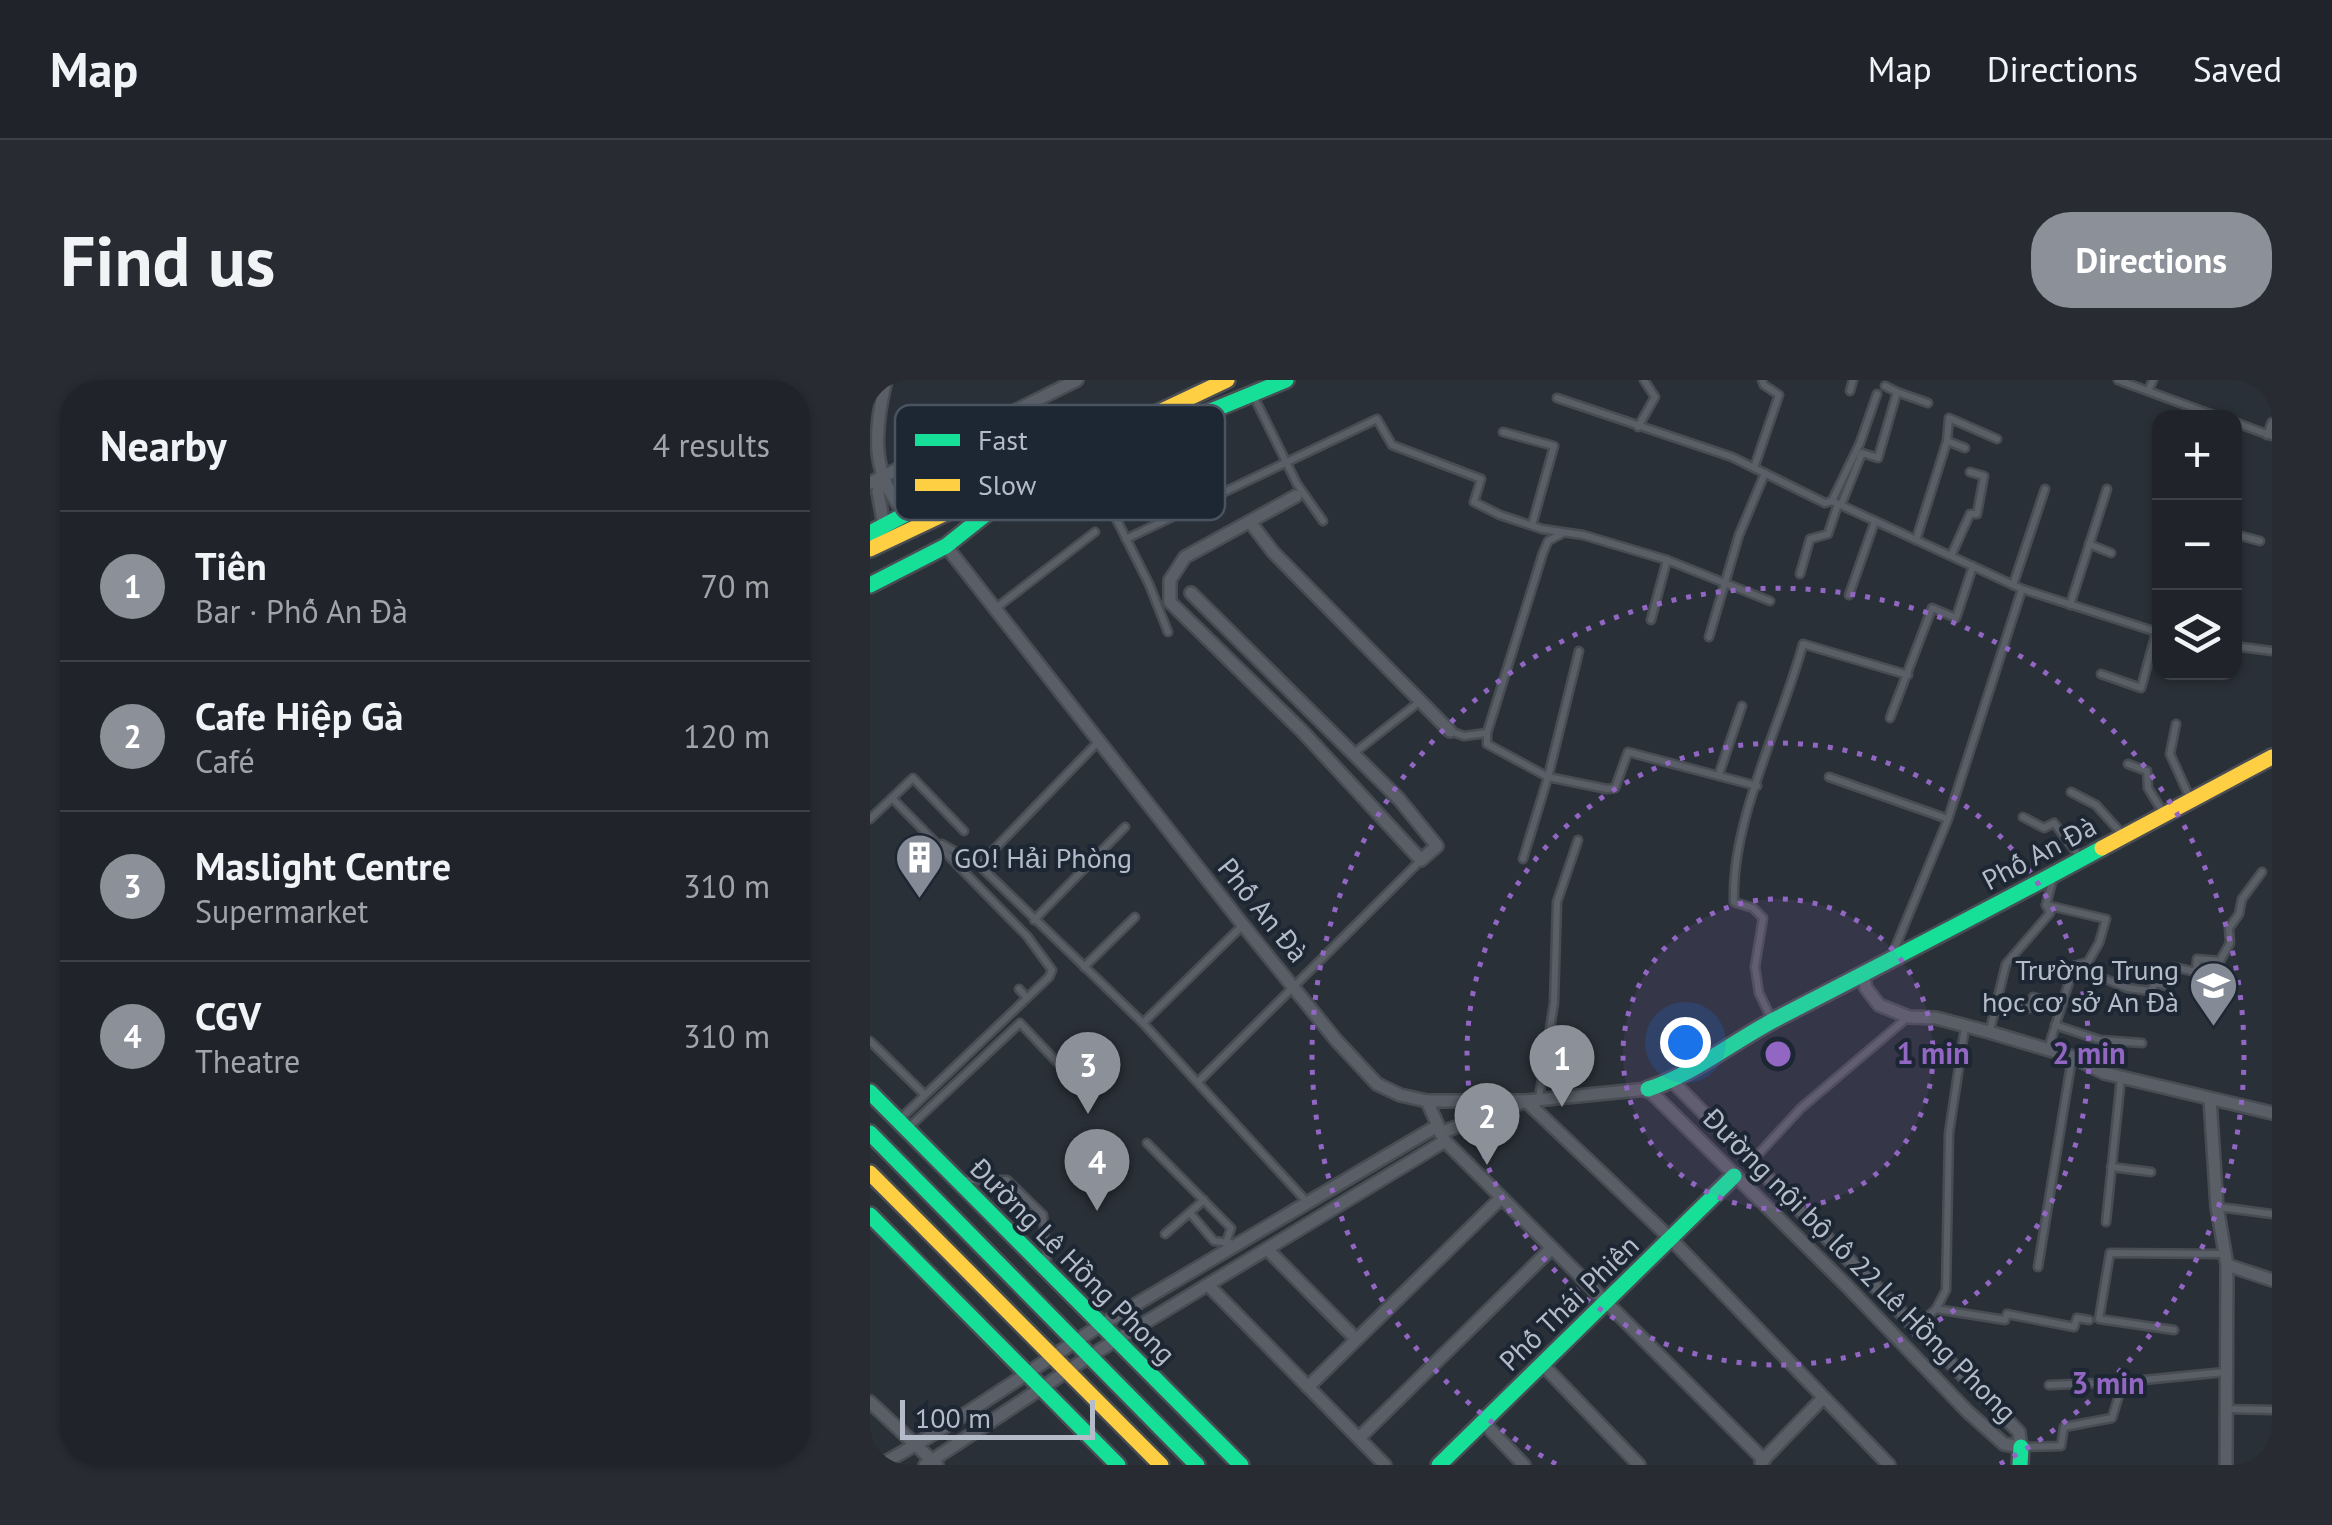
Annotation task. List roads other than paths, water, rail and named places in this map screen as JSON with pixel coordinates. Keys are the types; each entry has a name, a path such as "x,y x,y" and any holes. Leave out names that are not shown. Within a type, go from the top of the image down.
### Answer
{"main road":[{"path":"1173,405 1227,380"},
{"path":"1225,407 1286,380"},
{"path":"870,549 928,520"},
{"path":"870,569 971,520"},
{"path":"870,585 946,546 979,520"},
{"name":"Phố An Đà","path":"1648,1089 1672,1081 1772,1021 1888,964 2272,757"},
{"name":"Đường Lê Hồng Phong","path":"870,1092 1241,1465"},
{"name":"Đường Lê Hồng Phong","path":"870,1133 1197,1465"},
{"path":"870,1173 1161,1465"},
{"name":"Phố Thái Phiên","path":"1439,1465 1734,1176"},
{"path":"870,1214 1118,1465"},
{"path":"2020,1465 2021,1447"}],"street":[{"path":"876,520 878,492 872,438 886,380"},
{"path":"1026,405 1077,380"},
{"path":"875,480 895,503"},
{"path":"1190,592 1398,799 1437,846 1421,860 1303,732 1170,602 1170,580 1185,557 1296,496"},
{"path":"1250,522 1273,552 1450,731"},
{"name":"Phố An Đà","path":"946,546 1293,987 1377,1084 1427,1100 1533,1100 1648,1089"},
{"path":"1863,974 1866,988 1879,1005 1909,1016 1936,1018 1990,1032 2073,1057 2104,1073 2272,1114"},
{"name":"Đường nội bộ lô 22 Lê Hồng Phong","path":"1648,1089 1848,1286 1967,1411 2004,1444 2021,1447 2018,1432 1672,1081"},
{"path":"2210,1099 2226,1260 2226,1465"},
{"path":"1427,1100 1441,1133 1500,1198 1761,1462 1824,1398"},
{"path":"880,1465 1235,1243 1441,1133 1533,1100 1890,1465"},
{"path":"870,1402 931,1464 1090,1356 1262,1252 1441,1133"},
{"path":"1308,1387 1500,1198"},
{"path":"1235,1243 1262,1252 1356,1339"},
{"path":"1359,1438 1552,1248"},
{"path":"2226,1260 2272,1280"},
{"path":"1208,1285 1385,1465"},
{"path":"1542,1364 1639,1465"},
{"path":"1483,1422 1524,1465"}],"lane":[{"path":"1638,427 1655,396 1644,380"},
{"path":"1754,468 1779,395 1762,380"},
{"path":"1850,391 1853,380"},
{"path":"2118,380 2150,384 2204,410"},
{"path":"1885,386 1928,404"},
{"path":"1837,503 1862,453 1878,458 1897,392"},
{"path":"1800,574 1810,539 1828,534 1877,394"},
{"path":"1253,396 1286,462 1322,521"},
{"path":"1557,398 1732,457 1825,503 1837,503 2022,589 2152,631"},
{"path":"1916,540 1948,441 1950,418 1997,439"},
{"path":"1225,491 1377,419 1392,445 1481,478 1474,502 1500,516 1667,560 1770,600"},
{"path":"2242,425 2270,435 2272,422"},
{"path":"1503,432 1554,446 1532,526"},
{"path":"1948,441 1964,448"},
{"path":"1951,556 1970,514 1977,514 1984,476 1970,472"},
{"path":"1709,638 1746,514 1764,473"},
{"path":"2013,585 2045,489"},
{"path":"2070,605 2107,489"},
{"path":"1116,520 1168,632"},
{"path":"1126,539 1165,520"},
{"path":"1850,595 1875,521"},
{"path":"995,609 1095,532"},
{"path":"1565,532 1556,534 1543,553 1487,733 1487,744 1548,777 1615,788 1628,752 1757,786"},
{"path":"2242,536 2260,542"},
{"path":"2089,544 2110,552"},
{"path":"1651,620 1667,560"},
{"path":"1890,718 1932,608 1956,618 1973,566"},
{"path":"1888,964 1948,819 2022,589"},
{"path":"1772,1021 1758,993 1755,966 1763,918 1754,908 1734,902 1733,874 1803,644 1908,676"},
{"path":"2242,647 2272,651"},
{"path":"1523,859 1580,651"},
{"path":"2101,674 2141,688 2152,652"},
{"path":"1354,754 1420,702"},
{"path":"1719,774 1742,706"},
{"path":"2176,724 2170,749 2172,762 2191,800"},
{"path":"1450,731 1464,736 1487,733"},
{"path":"979,865 1098,742"},
{"path":"2128,764 2147,771 2150,792 2165,815"},
{"path":"1829,777 1948,819"},
{"path":"870,818 913,778 964,831"},
{"path":"2071,792 2107,814 2124,836"},
{"path":"892,798 1046,958 1051,973 924,1094 902,1125"},
{"path":"2023,817 2044,828 2054,823 2081,858"},
{"path":"1034,920 1125,828"},
{"path":"933,838 979,865 1143,1023 1308,1203"},
{"path":"1533,1100 1554,1003 1557,902 1578,840"},
{"path":"1198,1082 1421,860"},
{"path":"1990,1032 2006,964 2050,914 2046,905 2054,872"},
{"path":"2074,966 2128,988 2150,991 2156,983 2166,986 2174,967 2196,972 2197,959 2220,962 2230,943 2229,928 2239,914 2242,899 2262,872"},
{"path":"2046,905 2106,919 2088,962 2074,966"},
{"path":"1084,967 1135,917"},
{"path":"1143,1023 1244,925"},
{"path":"2048,1049 2074,966"},
{"path":"1019,989 1028,998"},
{"path":"1998,998 2030,1008 2033,997 2060,1004"},
{"path":"1751,1163 1801,1108 1909,1016"},
{"path":"902,1125 1020,1023 1072,1078"},
{"path":"2055,1025 2100,1040 2142,1043"},
{"path":"1914,1328 1936,1309 1946,1290 1949,1132 1965,1026"},
{"path":"870,1041 924,1094"},
{"path":"2038,1267 2073,1057"},
{"path":"2106,1222 2121,1077"},
{"path":"1147,1143 1231,1228 1235,1243 1214,1241 1190,1213"},
{"path":"2111,1167 2151,1172"},
{"path":"957,1180 998,1178 1013,1184 1046,1220 1046,1270"},
{"path":"1165,1234 1204,1200"},
{"path":"2218,1207 2272,1214"},
{"path":"2174,1330 2099,1319 2110,1253 2226,1260"},
{"path":"1936,1309 2006,1320 2007,1314 2074,1327 2077,1318 2089,1320"},
{"path":"2049,1385 2226,1372"},
{"path":"2021,1447 2061,1446 2064,1427 2112,1418 2123,1382"},
{"path":"2226,1409 2272,1410"}],"place":[{"name":"GO! Hải Phòng","path":"919,900"},
{"name":"Trường Trung học cơ sở An Đà","path":"2214,1028"},
{"name":"Tiên","path":"1562,1107"},
{"name":"Maslight Centre","path":"1088,1114"},
{"name":"Cafe Hiệp Gà","path":"1487,1165"},
{"name":"CGV","path":"1097,1211"}]}
